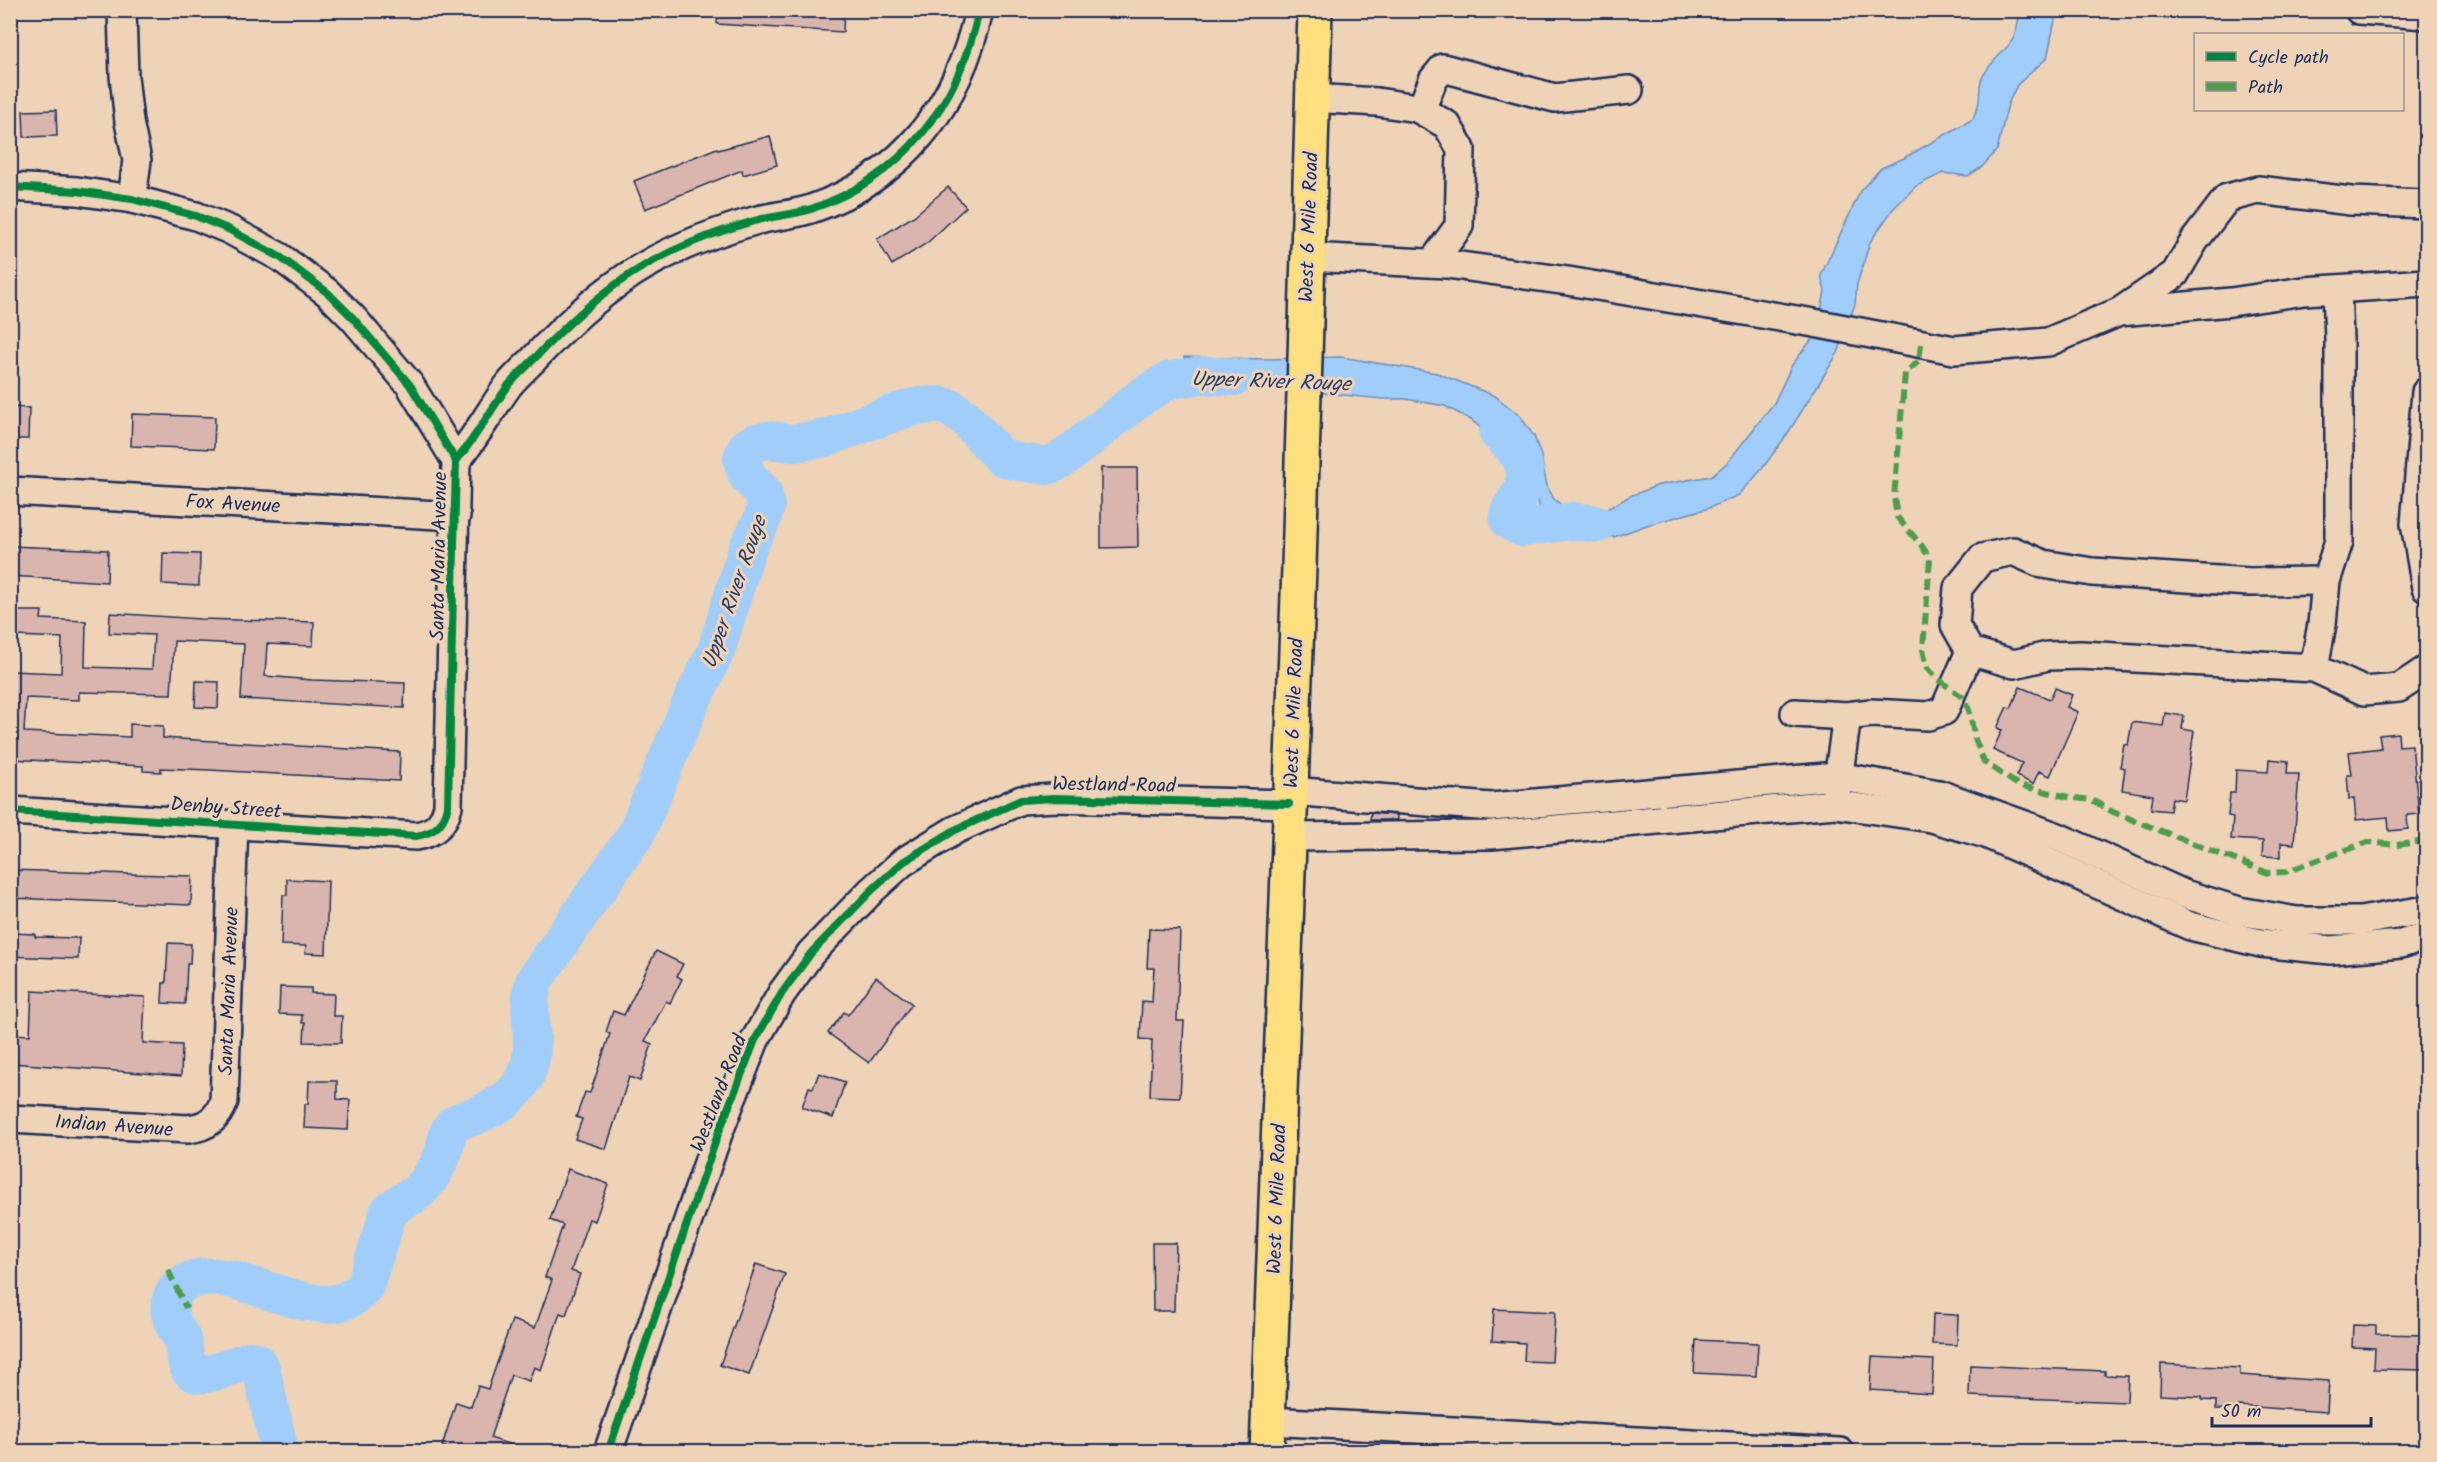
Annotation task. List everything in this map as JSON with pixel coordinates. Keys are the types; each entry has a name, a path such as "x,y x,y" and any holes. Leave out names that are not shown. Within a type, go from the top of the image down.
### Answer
{"main road":[{"name":"West 6 Mile Road","path":"1267,1436 1299,567 1315,10"}],"street":[{"path":"122,10 124,76 129,122 137,160 132,199"},
{"path":"456,461 475,438 509,385 571,322 626,278 664,256 714,234 756,221 809,210 838,198 872,179 891,164 925,130 944,105 966,61 979,10"},
{"path":"2359,10 2427,15"},
{"path":"1421,110 1433,80 1443,68 1555,98 1629,90"},
{"path":"1312,99 1377,102 1421,110 1447,125 1461,149 1459,226 1432,263"},
{"name":"Santa Maria Avenue","path":"10,188 77,191 132,199 196,216 230,230 280,257 328,293 354,318 410,386 456,461 448,807 445,818 438,828"},
{"path":"1307,257 1432,263 1568,281 1814,323 1954,350 2048,342 2119,312 2175,274 2196,240 2227,198 2258,190 2351,201 2427,204"},
{"path":"2119,312 2231,302 2304,291 2427,284"},
{"path":"2314,669 2326,582 2339,540 2337,290"},
{"path":"2427,392 2415,524 2427,588"},
{"name":"Fox Avenue","path":"10,491 456,516"},
{"path":"2326,582 2250,582 2092,572 2043,564 2013,551 1983,558 1958,588 1955,625 1970,651 2014,664 2048,656 2081,655 2314,669 2364,692 2399,688 2427,670"},
{"path":"1796,713 1847,716 1871,713 1928,716 1944,711 1970,651"},
{"path":"1835,804 1847,716"},
{"name":"Westland Road","path":"608,1452 718,1134 755,1040 782,993 811,953 872,890 903,862 955,830 1021,800 1290,798 1491,807 1838,776 1940,794 2058,837 2184,894 2239,911 2297,921 2360,921 2427,910"},
{"path":"1288,837 1491,835 1835,804 1931,818 1986,834 2190,926 2260,943 2331,950 2401,944 2427,936"},
{"path":"1491,807 1491,835"},
{"name":"Denby Street","path":"10,811 416,836 428,834 438,828"},
{"name":"Santa Maria Avenue","path":"214,1119 221,1111 224,1101 234,824"},
{"name":"Indian Avenue","path":"10,1119 188,1130 202,1127 214,1119"},
{"path":"1267,1436 1840,1452"}],"water":[{"path":"2019,11 2057,11 2047,58 2017,85 2008,104 1997,150 1982,167 1968,176 1943,173 1916,186 1893,209 1870,242 1857,284 1855,304 1838,353 1788,433 1762,469 1739,495 1709,508 1647,525 1614,537 1572,532 1555,535 1540,515 1537,488 1512,458 1492,437 1471,420 1445,406 1406,399 1383,399 1252,386 1185,385 1184,357 1266,359 1341,357 1437,373 1495,396 1520,416 1534,436 1547,486 1554,499 1567,509 1585,512 1607,509 1630,496 1659,485 1711,476 1727,463 1774,403 1792,365 1816,334 1825,291 1821,275 1861,190 1881,168 1904,158 1973,119 1979,103 1982,78 2011,42 2018,24"}],"building":[{"path":"718,10 844,10 843,32 717,24"},
{"path":"56,110 57,136 24,137 23,111"},
{"path":"770,136 777,165 743,175 742,170 645,209 634,181 717,148 718,150"},
{"path":"948,187 966,207 927,243 892,265 877,239 914,216"},
{"path":"10,407 29,408 28,439 10,439"},
{"path":"132,414 215,417 214,449 131,446"},
{"path":"1101,468 1137,468 1138,547 1101,548"},
{"path":"10,546 108,550 107,582 10,576"},
{"path":"163,553 200,554 199,586 162,584"},
{"path":"18,611 42,611 41,619 86,621 85,667 152,669 154,635 109,633 110,613 200,619 314,622 313,646 267,644 265,676 405,683 404,708 241,699 244,644 174,641 171,694 79,692 79,700 26,698 24,732 130,737 130,724 163,726 163,738 400,752 399,781 161,768 161,772 143,771 143,766 10,759 10,671 61,673 62,638 17,636"},
{"path":"196,681 219,682 218,708 195,707"},
{"path":"2020,687 2050,699 2055,688 2072,695 2067,707 2078,712 2050,776 2039,771 2033,784 2016,776 2022,763 1993,750 2002,730 1997,728 2007,707 2011,708"},
{"path":"2165,713 2184,716 2182,729 2194,731 2184,800 2172,798 2170,811 2151,809 2153,795 2122,790 2125,768 2120,767 2124,744 2128,745 2132,722 2163,726"},
{"path":"2398,733 2399,746 2412,745 2419,814 2407,815 2408,829 2389,831 2388,817 2356,820 2354,798 2349,799 2347,775 2352,775 2349,752 2381,748 2379,735"},
{"path":"2269,759 2288,761 2287,774 2299,774 2294,844 2281,843 2281,857 2262,856 2263,841 2231,839 2233,817 2228,816 2230,793 2235,793 2236,770 2268,772"},
{"path":"1371,813 1397,815 1397,820 1370,820"},
{"path":"10,870 192,876 191,905 10,898"},
{"path":"287,879 328,881 326,954 305,953 306,946 281,945 283,895 287,895"},
{"path":"1149,929 1180,930 1177,1021 1184,1021 1180,1097 1150,1096 1152,1040 1140,1039 1142,1001 1152,1002 1154,968 1147,968"},
{"path":"10,933 35,934 35,937 79,938 78,959 10,956"},
{"path":"168,943 191,944 190,964 187,964 185,1004 162,1003 163,983 166,983"},
{"path":"656,951 683,964 677,976 682,979 670,1003 666,1001 645,1041 652,1044 640,1081 629,1077 606,1149 575,1139 582,1119 576,1117 585,1092 590,1093 610,1034 606,1032 613,1011 624,1015"},
{"path":"876,977 912,1004 869,1063 828,1033 844,1012 848,1015"},
{"path":"280,987 311,988 311,993 334,994 333,1016 342,1016 341,1043 304,1042 305,1023 302,1023 302,1015 279,1014"},
{"path":"32,991 145,997 143,1043 182,1045 181,1076 12,1063 13,1034 30,1035"},
{"path":"819,1073 845,1082 833,1118 802,1107 809,1087 813,1088"},
{"path":"309,1081 337,1081 337,1099 350,1100 348,1130 304,1128"},
{"path":"568,1169 608,1184 595,1221 589,1219 571,1271 580,1274 566,1315 560,1313 541,1370 534,1367 529,1381 511,1375 490,1438 521,1448 521,1452 459,1452 442,1446 456,1402 471,1407 478,1386 488,1389 512,1320 535,1328 552,1280 545,1277 563,1225 550,1220"},
{"path":"1152,1243 1176,1243 1174,1311 1153,1311"},
{"path":"756,1264 785,1274 749,1375 720,1365"},
{"path":"1494,1309 1555,1312 1552,1362 1524,1361 1525,1343 1492,1341"},
{"path":"1933,1314 1958,1315 1957,1345 1932,1344"},
{"path":"2353,1325 2376,1326 2376,1334 2427,1335 2427,1370 2374,1369 2375,1348 2352,1347"},
{"path":"1696,1340 1758,1343 1756,1376 1694,1373"},
{"path":"1872,1357 1934,1360 1932,1394 1870,1390"},
{"path":"2161,1364 2240,1368 2240,1375 2329,1381 2327,1412 2239,1406 2239,1410 2216,1409 2216,1401 2202,1400 2202,1397 2160,1395"},
{"path":"1970,1365 2105,1371 2105,1375 2128,1376 2127,1402 1969,1396"}],"waterway":[{"name":"Upper River Rouge","path":"280,1452 261,1368 256,1361 250,1360 209,1374 192,1372 187,1364 182,1339 171,1317 170,1307 173,1295 180,1286 191,1280 217,1277 308,1302 330,1304 349,1299 365,1286 389,1211 420,1190 427,1181 440,1161 452,1126 499,1104 522,1082 530,1064 532,1052 530,1003 535,979 636,834 689,707 716,651 747,549 762,520 766,506 763,492 748,477 744,467 742,458 746,448 753,443 767,440 795,443 825,438 897,412 918,406 939,405 951,408 965,418 1000,456 1013,461 1046,466 1054,464 1069,454 1144,395 1170,380 1202,375 1235,377"},
{"name":"Upper River Rouge","path":"1498,433 1518,455 1525,471 1522,489 1508,515 1509,521 1522,528 1573,521 1597,524"}],"marked path":[{"path":"1921,344 1919,361 1905,373 1894,497 1897,517 1930,559 1923,649 1927,668 1962,697 1969,710 1975,739 1984,762 2018,785 2068,797 2092,800 2113,812 2268,873 2285,872 2368,842 2397,845 2426,841"},
{"path":"168,1270 186,1308"}],"cycle path":[{"path":"456,461 514,379 577,316 625,278 655,260 703,238 754,221 811,209 844,195 874,178 900,157 942,106 970,44 979,10"},
{"path":"10,187 77,191 132,199 196,216 230,230 280,257 328,293 353,318 410,385 456,461 448,806 438,827 416,836 10,811"},
{"path":"608,1452 718,1134 755,1040 782,993 811,953 872,890 903,862 955,830 1021,800 1054,798 1289,804"}]}
